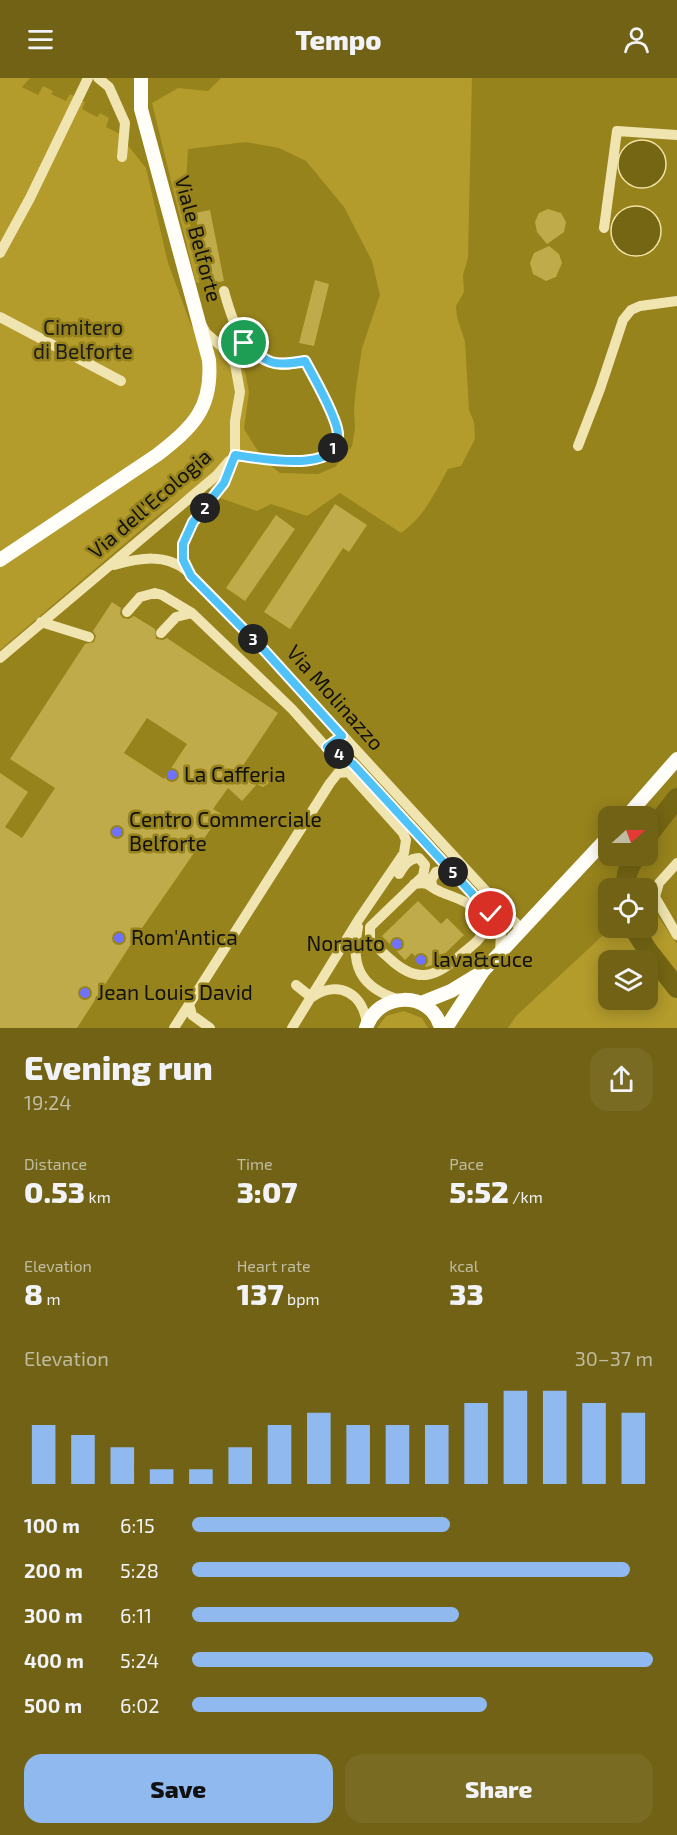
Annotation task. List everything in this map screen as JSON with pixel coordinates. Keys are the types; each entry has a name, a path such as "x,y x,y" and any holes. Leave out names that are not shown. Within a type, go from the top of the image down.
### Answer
{"main road":[{"name":"Viale Belforte","path":"0,560 157,454 192,424 210,388 209,360 141,109 141,78"},
{"path":"636,806 677,759"},
{"path":"446,1028 501,946 521,929 598,848"},
{"path":"421,1003 451,991 483,971"},
{"path":"366,1027 373,1013 384,1004 398,999 410,999 432,1011 441,1028"}],"street":[{"path":"98,78 109,87 125,123 122,157"},
{"path":"0,253 85,83"},
{"path":"604,228 617,131 677,135"},
{"path":"224,291 233,324 244,343 263,360 282,366 305,361 337,429 336,444 327,456 308,461 235,455"},
{"path":"578,446 623,320 631,310 640,306 677,301"},
{"name":"Via dell'Ecologia","path":"0,658 217,475 235,455 235,421 240,392 235,364 221,346 206,333 197,316"},
{"path":"0,317 121,381"},
{"name":"Via Molinazzo","path":"235,455 224,483 193,522 183,544 183,560 191,576 265,651 521,929"},
{"path":"111,566 160,558 174,562 191,576"},
{"path":"127,612 140,597 155,593 192,613 278,694 403,832 406,840 404,853 359,919 292,1028"},
{"path":"161,633 176,617 192,613"},
{"path":"41,622 89,637"},
{"path":"328,748 342,736"},
{"path":"174,1028 336,775 336,767 328,748"},
{"path":"328,748 348,759 491,914 497,923 501,946"},
{"path":"336,775 349,772"},
{"path":"411,826 418,839 422,861 425,865 423,876 370,927 369,933 374,944 400,968 417,975 434,974 447,968 480,938 483,932 481,920 467,902 437,890 432,885 431,880 436,872 450,869"},
{"path":"398,999 378,993 364,980 356,961 354,944 359,919 380,904 410,860 419,858 422,861"},
{"path":"677,863 659,883 655,897 677,935"},
{"path":"414,884 432,885"},
{"name":"Via Molinazzo","path":"492,898 500,909 501,946"},
{"path":"296,985 311,997"},
{"path":"311,997 328,989 348,992 362,1006 366,1027"},
{"path":"189,1004 192,1016 210,1028"}],"green space":[{"name":"Cimitero di Belforte","path":"0,78 30,78 22,87 38,95 43,86 53,91 51,94 66,101 70,94 85,102 82,109 97,117 100,113 109,118 106,127 118,133 146,168 168,263 191,325 197,333 238,363 245,371 249,392 244,429 263,459 280,473 318,474 335,467 352,446 356,388 362,348 380,295 372,261 344,207 306,161 279,148 246,142 188,149 185,199 202,282 196,283 152,103 178,88 208,91 221,78 472,78 468,258 463,275 464,292 456,306 465,342 469,410 474,422 475,439 461,466 448,469 428,504 409,526 401,533 340,493 307,516 271,504 257,511 220,498 203,482 156,517 0,650"},
{"path":"658,916 677,944 677,1028 508,1028 516,1016 600,938 658,938"},
{"path":"404,1011 422,1018 428,1028 377,1028 386,1016"}],"shaded area":[{"path":"637,140 647,140 659,147 666,159 666,169 659,181 647,188 637,188 622,177 618,169 618,159 629,144"},
{"path":"631,206 641,206 654,213 661,226 661,236 654,249 641,256 631,256 622,252 615,245 611,236 611,226 615,217 622,210"}],"building":[{"path":"548,209 561,213 566,222 564,232 547,244 537,232 535,222 539,213"},
{"path":"210,210 224,281 209,284 195,213"},
{"path":"549,246 559,254 562,263 556,277 546,281 533,274 530,263 534,253"},
{"path":"315,280 329,284 314,346 299,343"},
{"path":"335,504 367,525 349,552 343,548 290,629 264,612"},
{"path":"276,515 295,529 245,601 226,588"},
{"name":"Centro Commerciale Belforte","path":"112,602 121,608 120,614 123,618 129,619 134,616 155,629 156,639 167,638 278,713 242,767 255,779 265,776 269,783 263,787 257,784 242,801 228,788 213,809 221,814 133,941 77,1028 0,1028 0,773 28,792 5,827 22,838 55,788 10,759 85,644 94,642 96,636 93,631","holes":["147,718 187,744 164,779 124,753"]},
{"path":"418,901 441,924 447,918 464,935 433,965 426,967 412,953 405,960 382,936"}],"waterway":[{"path":"658,822 677,798"},
{"path":"626,878 630,866"},
{"path":"640,938 677,988"}],"place":[{"name":"La Cafferia","path":"172,775"},
{"name":"Centro Commerciale Belforte","path":"117,832"},
{"name":"Rom'Antica","path":"119,938"},
{"name":"Norauto","path":"397,944"},
{"name":"lava&cuce","path":"421,960"},
{"name":"Jean Louis David","path":"85,993"}],"route":[{"path":"244,343 263,360 282,366 305,361 337,429 336,444 327,456 308,461 273,460 235,455 224,483 193,522 183,544 183,560 191,576 265,651 342,736 327,747 329,750 353,764 491,914"}]}
